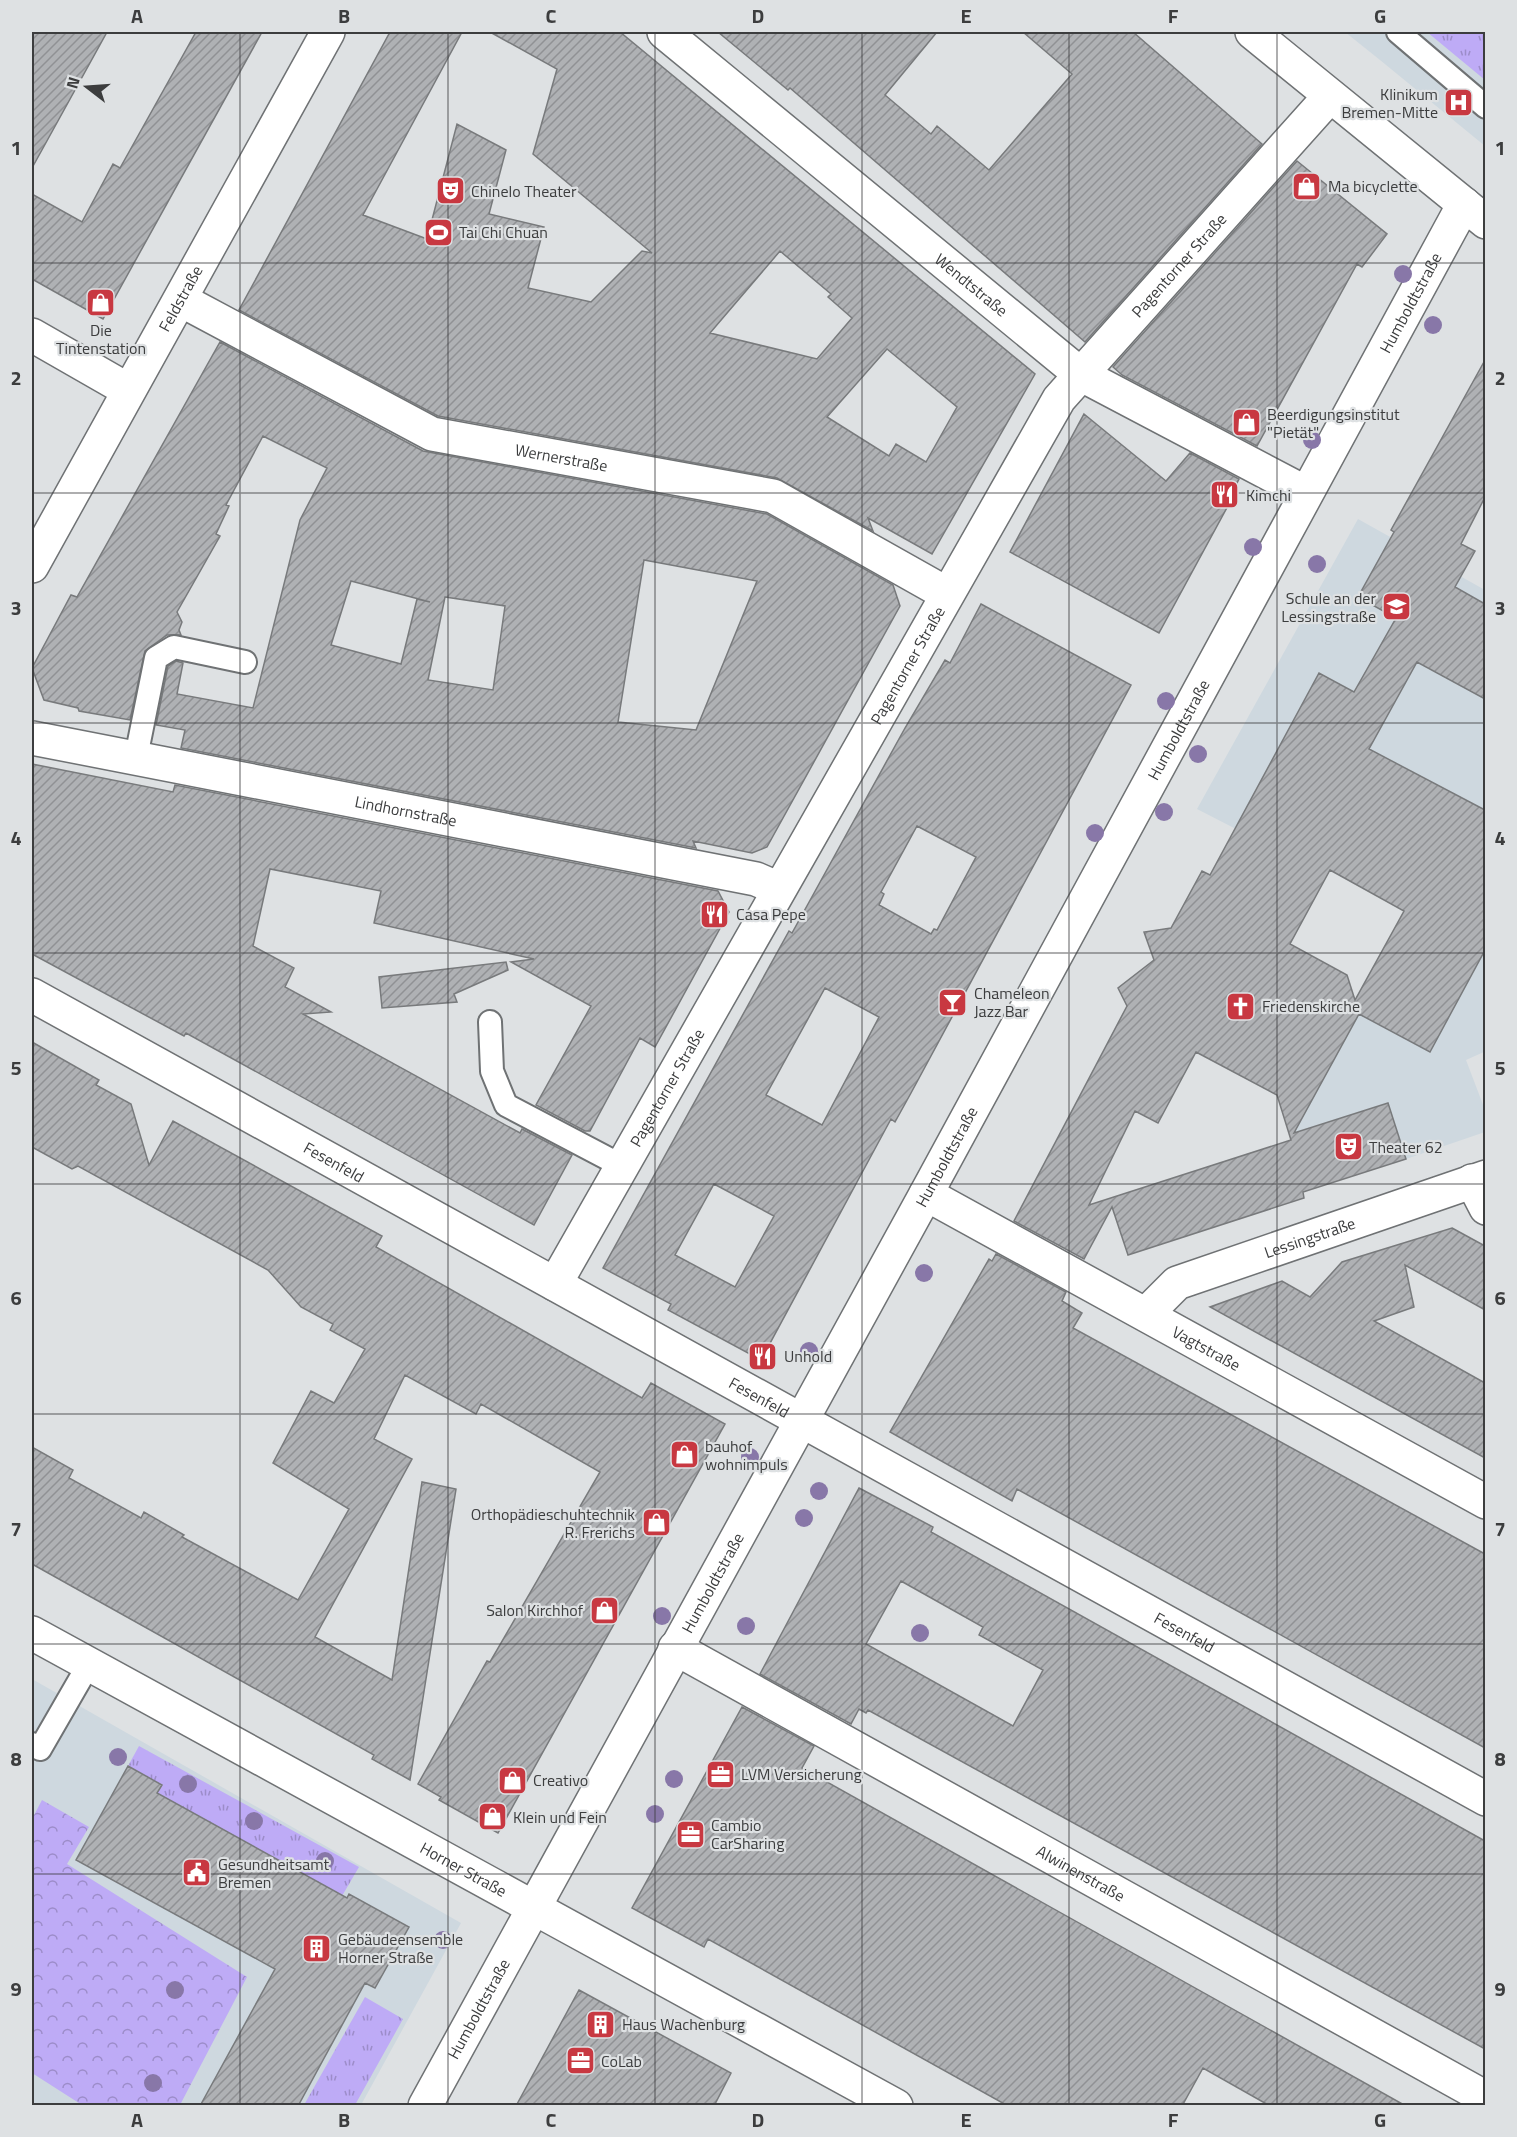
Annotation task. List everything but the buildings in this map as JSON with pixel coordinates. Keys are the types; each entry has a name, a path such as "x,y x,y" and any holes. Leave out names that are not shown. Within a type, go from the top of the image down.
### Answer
{"street":[{"name":"Feldstraße","path":"32,566 328,32"},
{"name":"Wendtstraße","path":"664,32 1080,374 1306,493"},
{"path":"1252,32 1475,213"},
{"name":"Pagentorner Straße","path":"555,1284 1059,399 1330,96"},
{"name":"Humboldtstraße","path":"425,2106 926,1194 1306,493 1475,213"},
{"name":"Wernerstraße","path":"181,300 432,434 773,496 947,594"},
{"path":"32,335 128,390"},
{"name":"Lindhornstraße","path":"32,738 744,877 779,889"},
{"name":"Fesenfeld","path":"32,995 1485,1799"},
{"name":"Lessingstraße","path":"1149,1316 1154,1306 1177,1283 1481,1189"},
{"name":"Vagtstraße","path":"926,1194 1485,1502"},
{"name":"Horner Straße","path":"32,1633 584,1933 896,2106"},
{"name":"Alwinenstraße","path":"675,1648 1485,2098"}],"lane":[{"path":"1398,32 1485,107"},
{"path":"136,757 156,658 174,647 245,662"},
{"path":"490,1022 492,1071 506,1105 622,1166"},
{"path":"32,1744 40,1749 89,1664"}],"shaded area":[{"name":"Klinikum Bremen-Mitte","path":"1345,32 1485,32 1485,146 1380,60"},
{"path":"1358,519 1485,590 1486,1051 1466,1060 1485,1110 1485,1132 1406,1159 1387,1103 1290,1134 1363,984 1404,911 1314,862 1310,867 1197,809"},
{"path":"32,1679 461,1923 361,2105 32,2105"}],"green space":[{"path":"1427,32 1485,32 1485,80"},
{"path":"139,1746 359,1867 342,1896 157,1793 161,1785 128,1766"},
{"path":"42,1800 89,1827 67,1864 247,1977 180,2105 82,2105 32,2073 32,1819"},
{"path":"365,1997 403,2019 355,2105 304,2105"}],"place":[{"name":"Klinikum Bremen-Mitte","path":"1459,103"},
{"name":"Ma bicyclette","path":"1307,186"},
{"name":"Chinelo Theater","path":"450,191"},
{"name":"Tai Chi Chuan","path":"438,232"},
{"name":"Die Tintenstation","path":"101,302"},
{"name":"Beerdigungsinstitut \"Pietät\"","path":"1246,423"},
{"name":"Kimchi","path":"1225,495"},
{"name":"Schule an der Lessingstraße","path":"1397,607"},
{"name":"Casa Pepe","path":"715,914"},
{"name":"Chameleon Jazz Bar","path":"953,1002"},
{"name":"Friedenskirche","path":"1241,1006"},
{"name":"Theater 62","path":"1348,1147"},
{"name":"Unhold","path":"763,1356"},
{"name":"bauhof wohnimpuls","path":"684,1455"},
{"name":"Orthopädieschuhtechnik R. Frerichs","path":"656,1523"},
{"name":"Salon Kirchhof","path":"604,1610"},
{"name":"LVM Versicherung","path":"720,1774"},
{"name":"Creativo","path":"512,1780"},
{"name":"Klein und Fein","path":"492,1817"},
{"name":"Cambio CarSharing","path":"690,1834"},
{"name":"Gesundheitsamt Bremen","path":"197,1873"},
{"name":"Gebäudeensemble Horner Straße","path":"317,1948"},
{"name":"Haus Wachenburg","path":"601,2024"},
{"name":"CoLab","path":"580,2061"}]}
